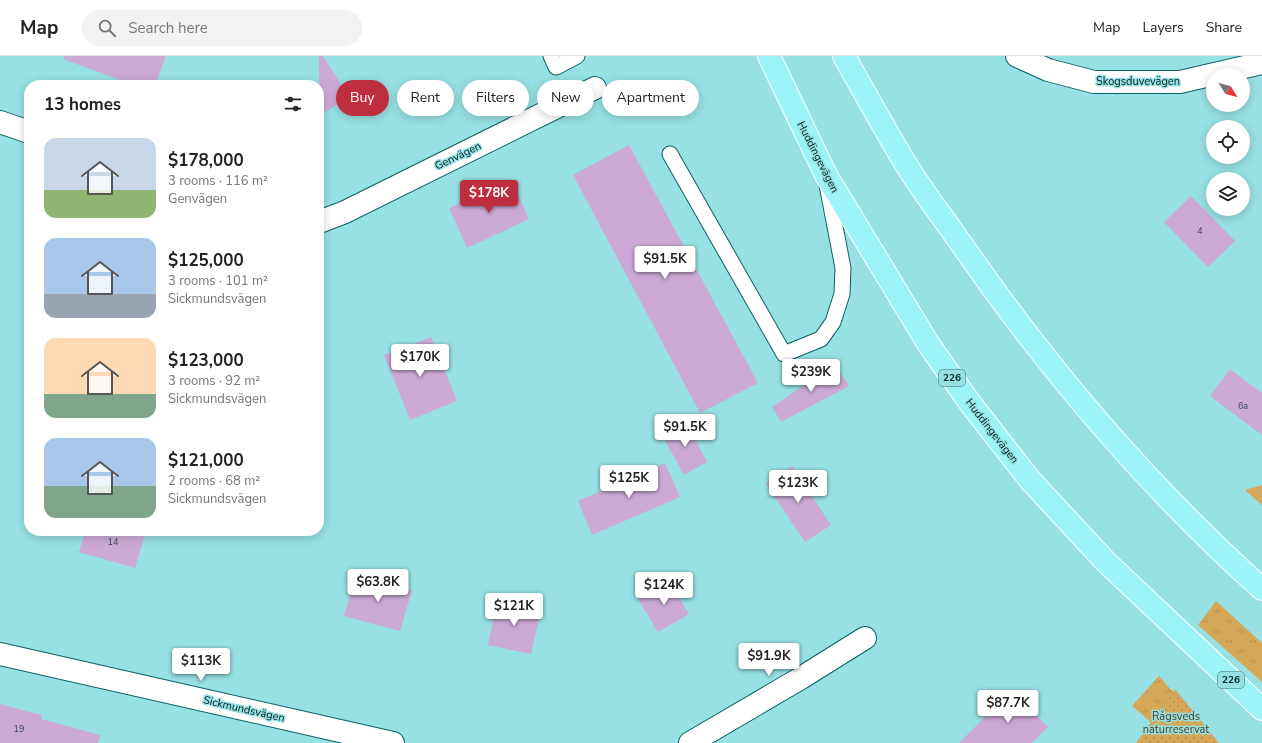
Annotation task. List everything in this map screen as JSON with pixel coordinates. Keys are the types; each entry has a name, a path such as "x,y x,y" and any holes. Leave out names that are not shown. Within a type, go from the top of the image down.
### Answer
{"main road":[{"name":"Huddingevägen","path":"769,56 826,175 929,345 970,403 1030,480 1106,562 1262,709"},
{"path":"844,56 876,114 908,167 996,294 1060,378 1147,476 1219,550 1262,589"}],"street":[{"name":"Skogsduvevägen","path":"1017,56 1048,70 1094,82 1180,82 1262,63"},
{"name":"Genvägen","path":"324,220 345,212 595,88"},
{"path":"0,122 24,130"},
{"path":"690,743 801,678 864,638"},
{"name":"Sickmundsvägen","path":"0,654 394,743"}],"lane":[{"path":"551,56 556,67 577,56"},
{"path":"670,154 784,354 821,339 834,322 842,294 843,268 826,175"}],"green space":[{"path":"1262,485 1262,505 1245,490"},
{"path":"1216,601 1262,643 1262,682 1198,625"},
{"name":"Rågsveds naturreservat","path":"1159,676 1218,743 1175,743 1132,706"},
{"name":"Rågsveds naturreservat","path":"1175,689 1219,743 1136,743"}],"building":[{"path":"64,56 166,56 157,80 120,80 63,59"},
{"path":"319,56 323,56 338,80 336,80 336,105 324,113 324,80 319,80"},
{"path":"629,145 758,383 700,413 573,175"},
{"path":"511,179 529,219 467,248 449,208"},
{"path":"1191,196 1206,211 1206,216 1211,216 1235,241 1208,267 1164,222"},
{"path":"431,337 457,401 410,420 384,355"},
{"path":"835,364 849,386 781,422 772,407"},
{"path":"1230,369 1262,393 1262,435 1210,396"},
{"path":"686,422 707,462 684,475 662,435"},
{"path":"665,463 680,497 592,535 578,501"},
{"path":"792,466 831,525 805,542 766,484"},
{"path":"84,536 145,536 135,568 79,552"},
{"path":"356,574 412,590 400,631 344,616"},
{"path":"669,580 689,614 658,632 638,599"},
{"path":"497,601 541,610 531,654 488,645"},
{"path":"1012,690 1048,727 1032,743 959,743"},
{"path":"0,704 42,715 41,719 100,735 98,743 0,743"}]}
